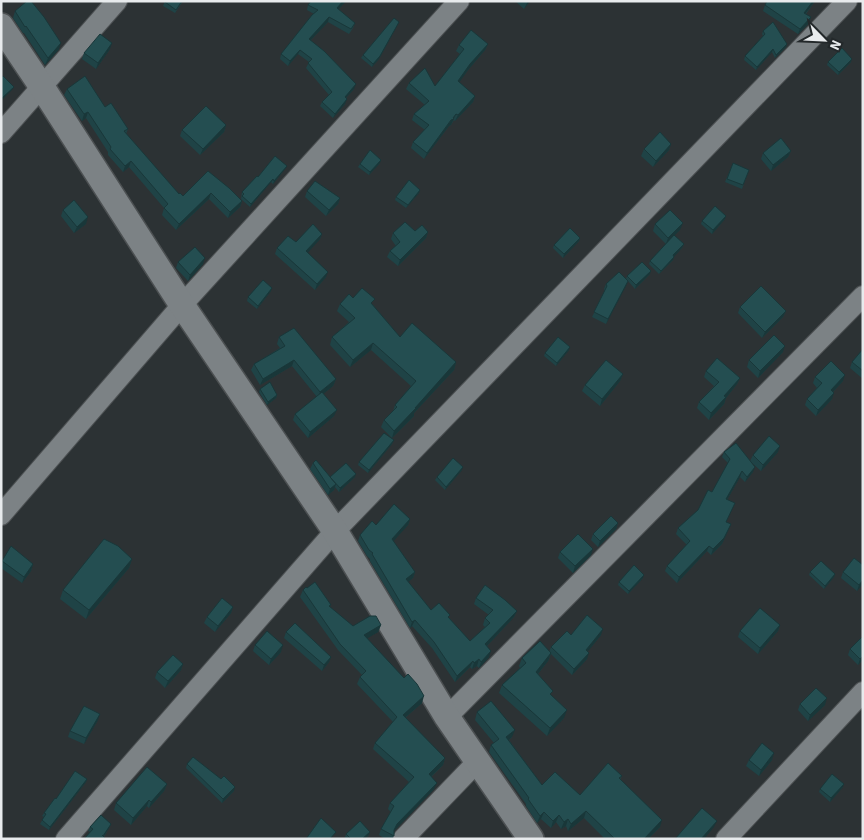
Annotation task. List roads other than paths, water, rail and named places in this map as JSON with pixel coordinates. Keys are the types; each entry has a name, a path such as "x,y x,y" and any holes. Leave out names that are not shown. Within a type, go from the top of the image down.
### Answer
{"street":[{"path":"1,133 117,1"},
{"path":"1,515 182,305 459,1"},
{"path":"66,839 334,532 847,1"},
{"path":"1,26 182,305 334,532 447,717 531,839"},
{"path":"447,717 863,296"},
{"path":"726,839 863,692"},
{"path":"403,839 478,761"}]}
